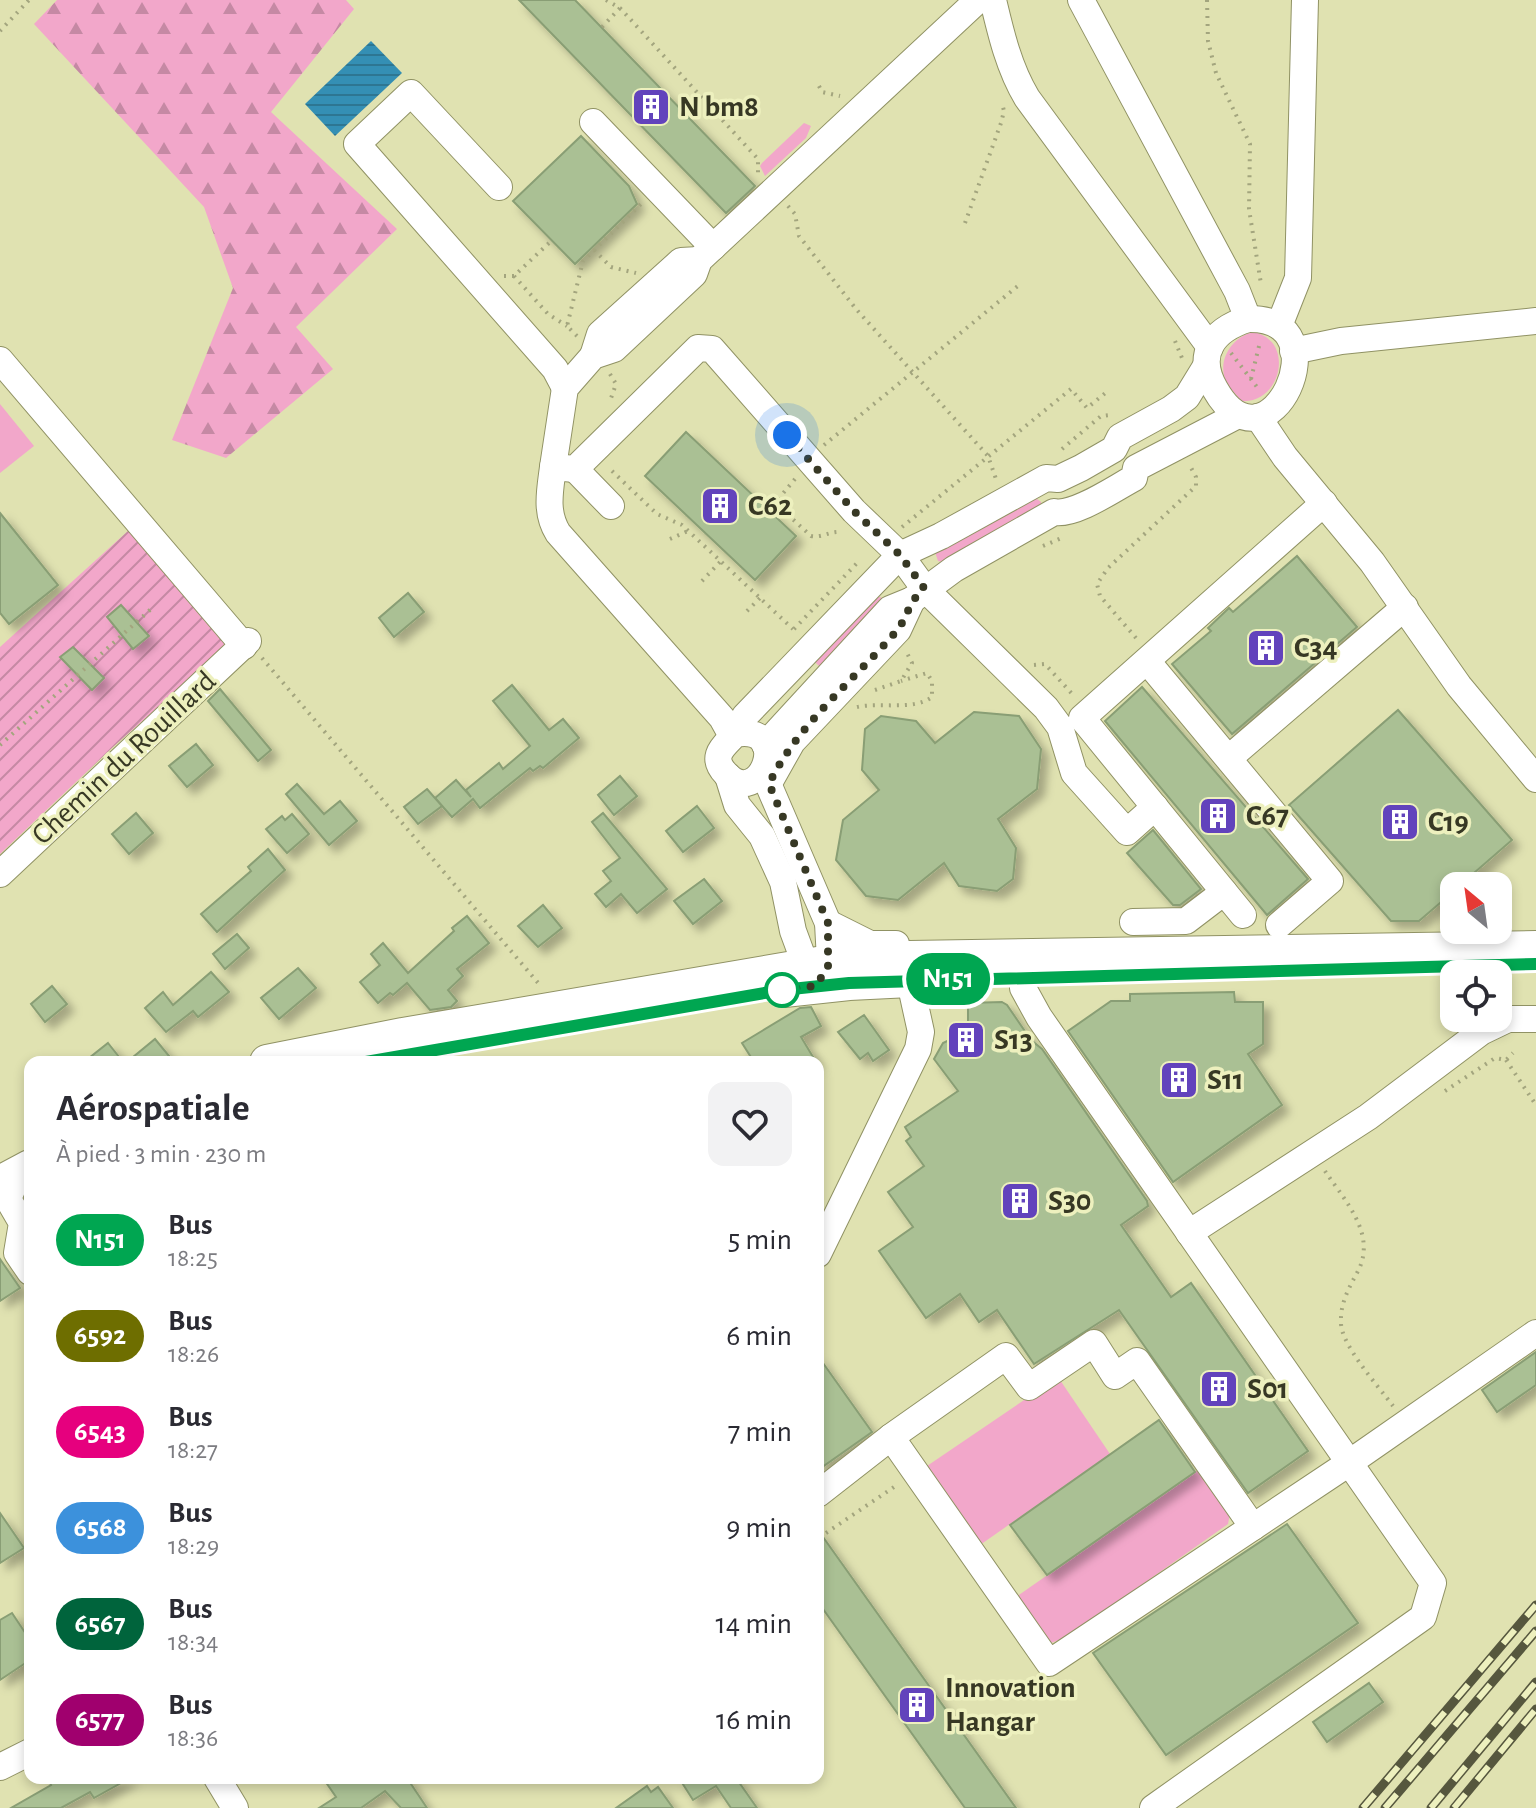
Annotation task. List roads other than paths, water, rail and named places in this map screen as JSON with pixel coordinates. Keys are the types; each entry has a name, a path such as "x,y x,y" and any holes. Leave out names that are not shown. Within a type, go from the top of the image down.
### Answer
{"main road":[{"path":"299,1056 765,972 911,980 1015,963 1536,948"},
{"path":"396,1056 819,975 950,956 1015,963 1536,964"}],"street":[{"path":"565,388 593,356 614,349 694,274 706,254 978,0"},
{"path":"993,0 1002,41 1016,81 1207,358 1216,391 1253,409 1285,457 1405,607 1459,686 1536,779"},
{"path":"1081,0 1237,291 1263,326"},
{"path":"1263,326 1298,278 1305,0"},
{"path":"499,187 411,93 357,144 555,369 565,388 564,468 549,506 551,521 558,533 722,718 737,729 752,734 765,745 768,759 766,778 828,923 819,975"},
{"path":"593,122 657,189 706,254"},
{"path":"1293,351 1341,341 1536,321"},
{"path":"765,745 890,609 1054,512 1057,502 1125,465 1136,468 1253,409 1273,408 1295,376 1288,336 1263,326 1226,329 1187,397 1171,409 1117,426 1114,449 1058,479 1050,467 941,536 907,544 737,729 720,753 721,766 728,776 737,805 762,836 783,882 793,931 819,975"},
{"path":"564,468 606,439 698,348 712,349 854,511 907,544 918,594 1046,708 1060,727 1074,773 1127,832 1155,807"},
{"name":"Chemin du Rouillard","path":"0,360 246,644 0,874"},
{"path":"564,468 611,506"},
{"path":"1243,915 1082,718 1145,653 1324,503"},
{"path":"728,776 742,782 766,778 792,742 898,630 918,594"},
{"path":"1229,758 1405,607"},
{"path":"1145,653 1330,881 1279,925"},
{"path":"1133,922 1186,921 1224,892"},
{"path":"828,923 870,944 964,944 1015,963 1024,992 1039,1017 1433,1583 1423,1617 1153,1808"},
{"path":"765,972 793,931"},
{"path":"824,1242 918,1049 921,1032 911,980 919,972 950,956"},
{"path":"1189,1233 1368,1117 1481,1032 1508,1019 1535,1021"},
{"path":"17,1196 17,1253 24,1263"},
{"path":"891,1437 1049,1663 1349,1463 1536,1333"},
{"path":"824,1489 891,1437 1006,1356 1029,1387 1094,1343 1115,1376 1137,1361 1253,1527"},
{"path":"0,1767 24,1755"},
{"path":"221,1784 235,1808"}],"water":[{"path":"371,41 402,73 335,136 305,104"}],"railway":[{"path":"1363,1808 1536,1605"},
{"path":"1385,1808 1536,1631"},
{"path":"1431,1808 1536,1682"},
{"path":"1454,1808 1536,1709"}],"place":[{"name":"N bm8","path":"651,107"},
{"name":"C62","path":"720,506"},
{"name":"C34","path":"1266,648"},
{"name":"C67","path":"1218,816"},
{"name":"C19","path":"1400,822"},
{"name":"S13","path":"966,1040"},
{"name":"S11","path":"1179,1080"},
{"name":"S30","path":"1020,1201"},
{"name":"S01","path":"1219,1389"},
{"name":"Innovation Hangar","path":"917,1705"}]}
